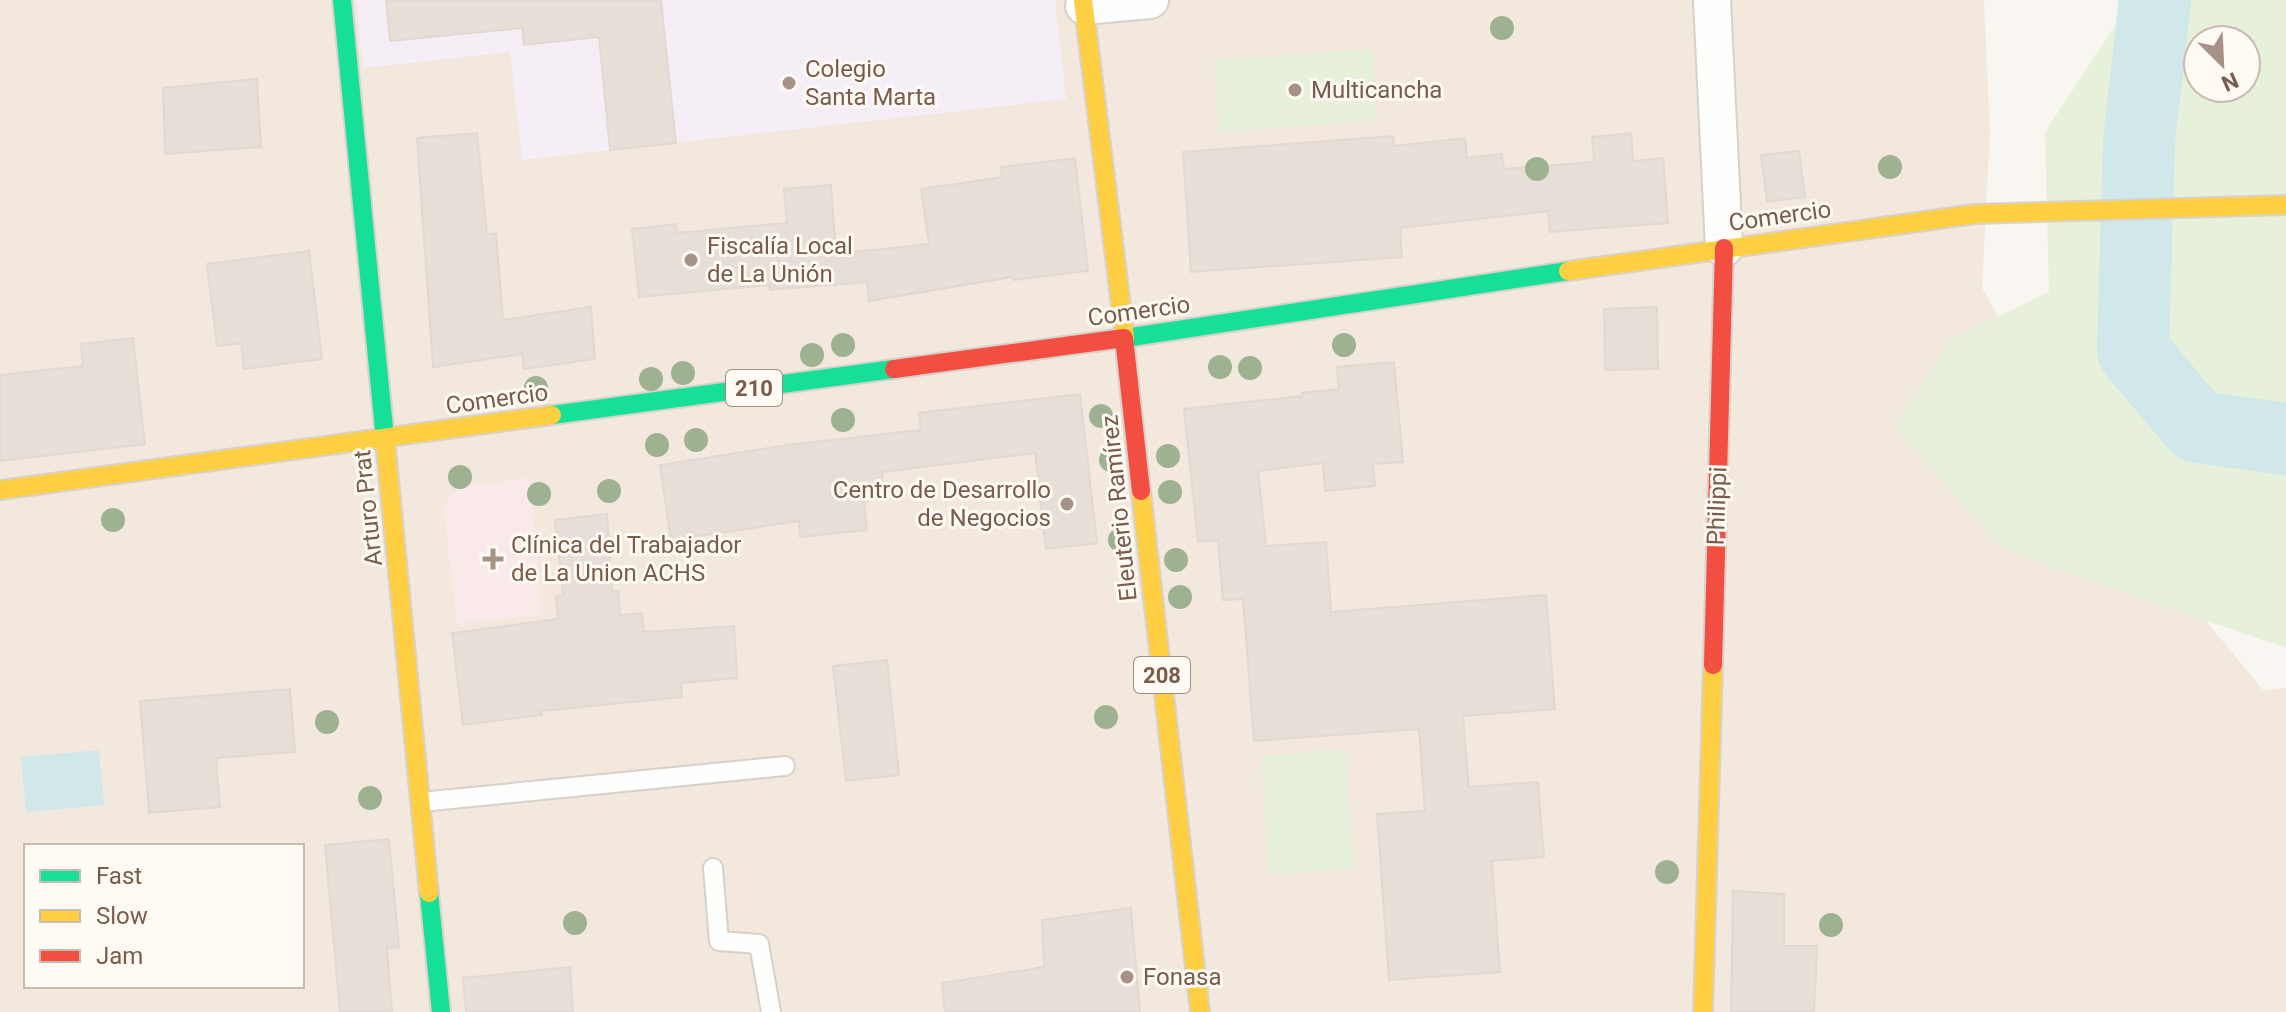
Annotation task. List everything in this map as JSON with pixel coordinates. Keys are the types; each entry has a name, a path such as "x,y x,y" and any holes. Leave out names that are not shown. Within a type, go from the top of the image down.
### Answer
{"main road":[{"name":"Arturo Prat","path":"342,0 441,1012"},
{"name":"Eleuterio Ramírez","path":"1084,3 1200,1012"},
{"name":"Comercio","path":"0,490 1124,338 1724,248 1975,214 2286,205"},
{"name":"Philippi","path":"1703,1012 1724,248"}],"street":[{"path":"1084,3 1150,0"},
{"name":"Philippi","path":"1712,0 1724,248"}],"lane":[{"path":"421,802 785,766"},
{"path":"713,868 719,941 759,944 771,1012"}],"shaded area":[{"path":"0,0 1984,0 1990,131 1982,288 2085,474 2263,690 2286,688 2286,1012 0,1012"},
{"name":"Colegio Santa Marta","path":"356,0 1055,0 1066,99 522,160 510,52 363,68"},
{"name":"Clínica del Trabajador de La Union ACHS","path":"529,478 542,614 457,624 443,505 458,487"}],"green space":[{"path":"2132,0 2286,0 2286,648 2002,548 1894,427 1951,339 2049,292 2045,132"},
{"name":"Multicancha","path":"1372,49 1377,120 1219,132 1214,60"},
{"path":"1345,749 1354,868 1269,875 1261,756"}],"water":[{"path":"99,750 104,805 26,812 21,757"}],"building":[{"path":"386,0 661,0 676,143 610,150 599,37 524,45 522,28 390,41"},
{"path":"257,79 261,147 165,154 163,88"},
{"path":"477,133 487,234 496,233 503,320 591,307 595,359 524,369 522,354 433,367 417,138"},
{"path":"1631,133 1633,161 1663,158 1668,223 1550,232 1548,211 1400,228 1402,257 1191,272 1183,152 1393,136 1394,146 1465,138 1467,158 1502,154 1504,169 1594,162 1592,137"},
{"path":"1799,151 1805,197 1767,202 1761,155"},
{"path":"1075,158 1088,271 1014,280 1013,277 869,301 867,282 770,290 769,285 639,297 632,229 676,224 677,233 787,223 784,189 831,185 836,254 929,244 921,189 1002,177 1001,167"},
{"path":"309,251 322,359 244,369 241,343 217,346 207,264"},
{"path":"1657,307 1658,369 1605,370 1604,309"},
{"path":"133,338 145,444 0,461 0,375 83,366 81,344"},
{"path":"1394,362 1403,462 1373,464 1375,486 1325,491 1323,463 1258,471 1266,546 1326,542 1331,612 1546,595 1555,709 1463,716 1469,787 1538,782 1544,857 1492,861 1500,972 1389,980 1377,814 1425,811 1419,729 1254,741 1243,599 1223,600 1218,540 1198,542 1184,409 1339,389 1337,367"},
{"path":"1080,394 1097,543 1046,549 1035,453 882,472 884,499 864,501 867,530 800,537 799,521 671,540 660,465 788,445 921,430 919,413"},
{"path":"607,514 612,591 618,591 620,615 642,613 644,632 734,626 737,678 681,683 682,697 541,711 542,715 463,725 452,633 558,619 556,596 563,595 555,520"},
{"path":"887,660 899,775 846,781 833,666"},
{"path":"290,689 295,752 216,758 220,807 149,813 140,701"},
{"path":"389,839 399,947 387,948 392,1012 340,1012 325,845"},
{"path":"1733,891 1784,894 1784,946 1817,946 1814,1012 1731,1012"},
{"path":"1131,908 1140,1012 945,1012 942,983 1044,967 1042,920"},
{"path":"570,967 573,1012 466,1012 463,978"}],"waterway":[{"path":"2155,0 2139,141 2133,351 2197,427 2286,439"}],"traffic: fast":[{"path":"342,0 385,439"},
{"path":"1125,338 1568,271"},
{"path":"552,415 894,369"},
{"path":"429,893 441,1012"}],"traffic: slow":[{"path":"1083,0 1125,338"},
{"path":"1568,271 1975,214 2286,205"},
{"path":"0,490 552,415"},
{"path":"385,439 429,893"},
{"path":"1141,491 1200,1012"},
{"path":"1703,1012 1713,665"}],"traffic: jam":[{"path":"1713,665 1724,248"},
{"path":"894,369 1124,338 1141,491"}],"place":[{"name":"Colegio Santa Marta","path":"789,83"},
{"name":"Multicancha","path":"1295,90"},
{"name":"Fiscalía Local de La Unión","path":"691,260"},
{"name":"Centro de Desarrollo de Negocios","path":"1067,504"},
{"name":"Clínica del Trabajador de La Union ACHS","path":"493,559"},
{"name":"Fonasa","path":"1127,977"}]}
